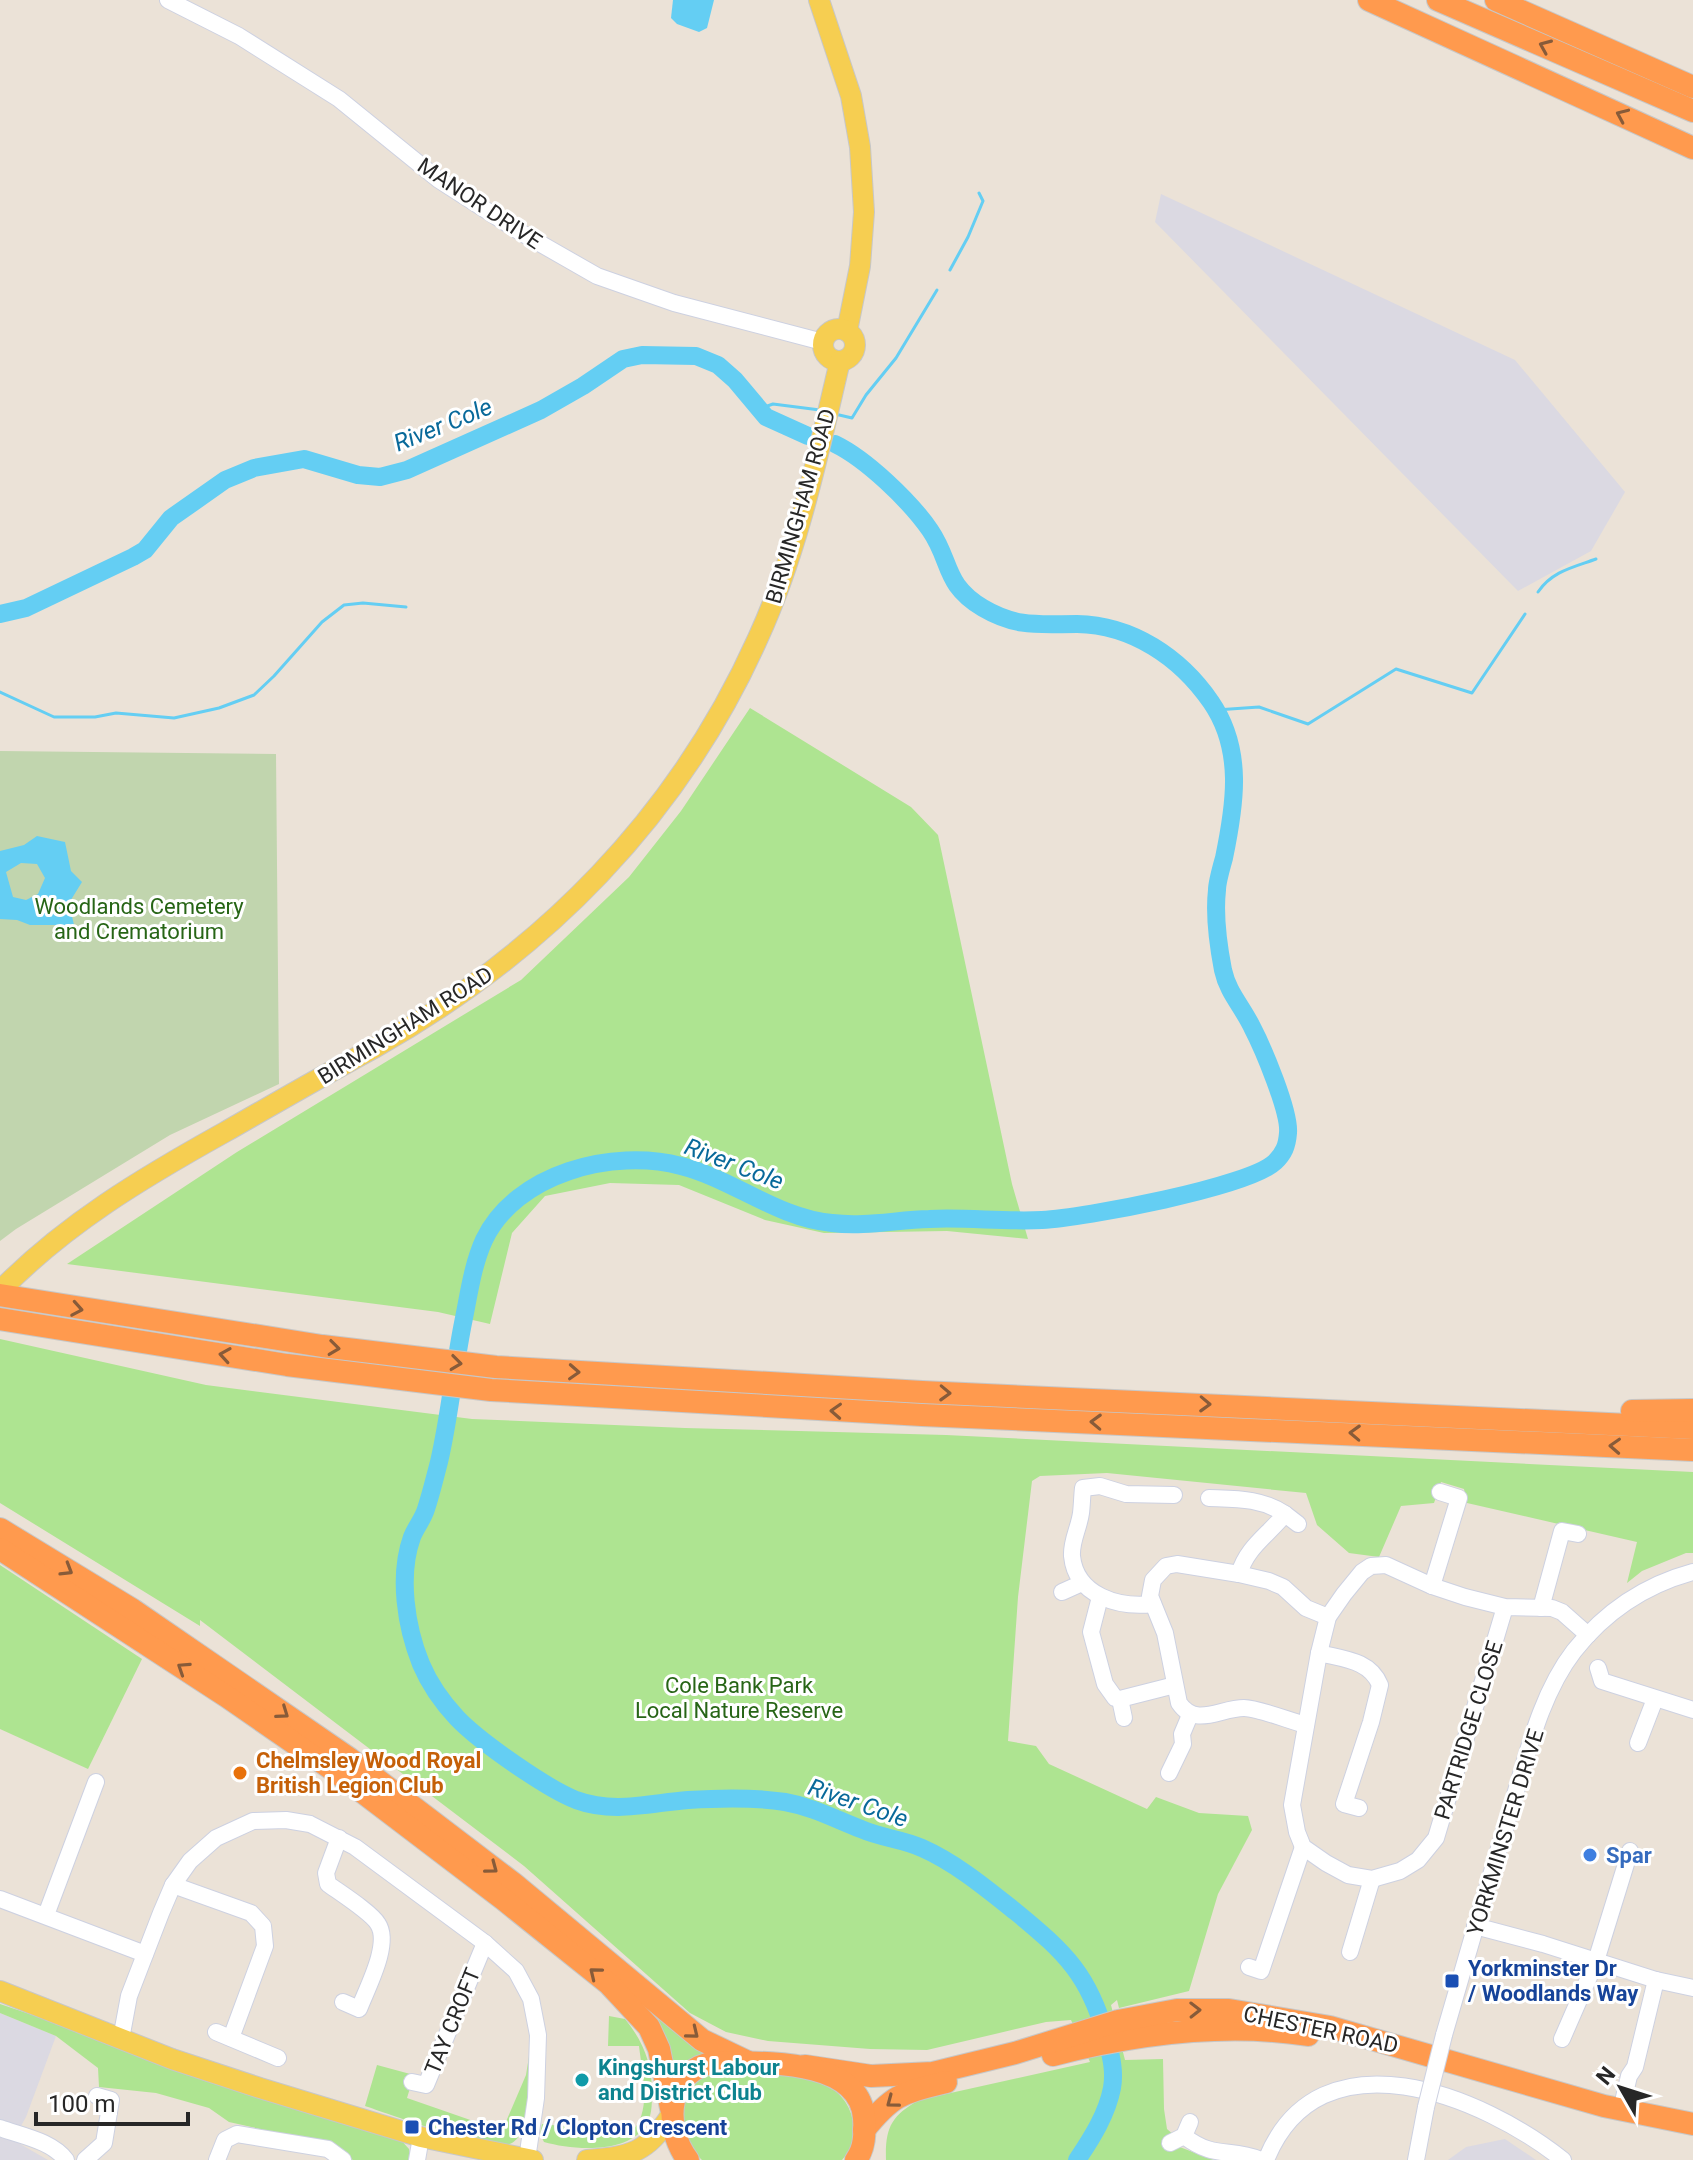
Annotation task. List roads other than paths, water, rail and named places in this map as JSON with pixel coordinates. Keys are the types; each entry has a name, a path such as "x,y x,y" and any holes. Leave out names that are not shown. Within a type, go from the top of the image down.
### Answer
{"highway":[{"path":"1369,0 1693,148"},
{"path":"1438,0 1693,111"},
{"path":"1496,0 1693,87"},
{"path":"0,1293 110,1314 496,1367 922,1392 1467,1415 1693,1428"},
{"path":"0,1319 287,1365 491,1390 922,1415 1693,1450"},
{"path":"1467,1415 1558,1410 1693,1410"},
{"path":"0,1529 133,1610 350,1759 524,1892 702,2040 750,2063"},
{"path":"0,1549 226,1696 336,1772 609,1984 649,2027 659,2049 674,2136 688,2160"},
{"name":"CHESTER ROAD","path":"671,2112 686,2080 705,2064 805,2066 871,2076 933,2073 1121,2031 1160,2012 1229,2010 1279,2017 1411,2049 1621,2110 1693,2124"},
{"name":"CHESTER ROAD","path":"1121,2031 1304,2034 1353,2044 1572,2106 1693,2134"},
{"name":"CHESTER ROAD","path":"862,2150 886,2104 898,2095 1068,2044"},
{"path":"805,2066 836,2078 855,2092 864,2114 862,2150"}],"main road":[{"path":"819,0 851,96 860,147 864,212 860,266 847,331"},
{"path":"833,330 847,331 855,346 851,356 840,361 827,356 823,342 833,330"},
{"name":"BIRMINGHAM ROAD","path":"0,1293 18,1272 128,1188 425,1017 503,964 568,908 608,868 680,775 740,677 760,636 787,562 810,483 840,361"},
{"path":"0,1991 217,2074 421,2137 533,2160"},
{"path":"587,2160 633,2154 646,2147 658,2135 671,2112"}],"street":[{"name":"MANOR DRIVE","path":"168,0 239,36 339,99 439,180 597,276 674,303 823,342"},
{"path":"1153,1604 1133,1606 1100,1597 1082,1583 1072,1556 1081,1513 1075,1488 1100,1486 1126,1494 1174,1495"},
{"path":"1432,1586 1459,1498 1440,1492"},
{"path":"1209,1498 1270,1504 1291,1519 1250,1549 1239,1574"},
{"path":"1541,1608 1562,1531 1578,1534"},
{"path":"1306,1725 1245,1708 1190,1715 1179,1703 1165,1633 1153,1604 1150,1587 1166,1566 1177,1564 1239,1574 1283,1587 1306,1608 1328,1617"},
{"path":"1350,1952 1372,1879 1348,1875 1303,1847 1292,1805 1328,1617 1362,1572 1371,1566 1386,1565 1432,1586 1505,1607 1562,1612 1588,1635"},
{"name":"YORKMINSTER DRIVE","path":"1416,2160 1444,2035 1475,1926 1545,1705 1557,1677 1588,1635 1605,1618 1641,1593 1693,1572"},
{"path":"1062,1592 1082,1583"},
{"path":"1100,1597 1091,1632 1105,1684 1115,1698 1175,1685"},
{"name":"PARTRIDGE CLOSE","path":"1372,1879 1400,1871 1418,1860 1436,1838 1505,1607"},
{"path":"1319,1653 1366,1665 1380,1685 1344,1804 1359,1808"},
{"path":"1598,1668 1602,1681 1693,1710"},
{"path":"1120,1699 1124,1718"},
{"path":"1638,1743 1655,1699"},
{"path":"1169,1773 1183,1744 1182,1734 1190,1715"},
{"path":"46,1915 96,1782"},
{"path":"114,2036 173,1885 205,1847 253,1821 286,1820 310,1824 339,1838 485,1943 516,1971 531,1999 539,2060 527,2159"},
{"path":"339,1838 326,1873 328,1884 378,1922 383,1938 359,2009 343,2002"},
{"path":"1249,1967 1261,1971 1303,1847"},
{"path":"1562,2039 1596,1961 1630,1851"},
{"path":"173,1885 251,1913 259,1919 266,1935 265,1946 239,2018 223,2035 278,2058"},
{"path":"0,1899 145,1954"},
{"path":"1475,1926 1656,1980 1693,1988"},
{"name":"TAY CROFT","path":"412,2082 426,2085 485,1943"},
{"path":"1621,2110 1656,1980"},
{"path":"1182,2134 1198,2147 1212,2152 1242,2153 1264,2160 1284,2127 1311,2103 1350,2088 1379,2083 1410,2086 1496,2116 1563,2160"},
{"path":"85,2160 104,2143 111,2100 97,2096"},
{"path":"0,2128 49,2145 66,2160"},
{"path":"217,2160 225,2140 237,2134 328,2149 343,2160"},
{"path":"417,2160 421,2137"}],"water":[{"path":"673,0 714,0 707,28 699,32 677,24 671,18"},
{"path":"37,836 65,842 71,871 82,882 69,903 74,925 30,925 0,919 0,851 24,845","holes":["21,863 37,864 45,878 38,894 26,900 13,897 6,872"]}],"waterway":[{"path":"950,270 983,201 979,193"},
{"path":"835,414 852,418 896,358 937,290"},
{"name":"River Cole","path":"0,614 26,608 133,557 145,550 171,518 225,480 254,468 304,459 358,475 380,477 407,470 541,410 623,359 642,355 696,356 718,365 766,417 808,436"},
{"path":"759,409 773,404 820,410"},
{"name":"River Cole","path":"835,444 873,470 911,506 937,542 954,581 983,608 1018,622 1097,626 1135,637 1153,646 1185,671 1211,702 1228,739 1234,778 1231,818 1216,900 1221,960 1228,986 1269,1064 1287,1123 1286,1146 1275,1162 1259,1172 1201,1191 1092,1214 1042,1220 943,1219 868,1224 812,1220 700,1172 654,1161 597,1164 542,1182 499,1217 484,1240 477,1259 439,1462 426,1509 408,1552 405,1568 408,1618 424,1671 452,1712 497,1751 563,1794 590,1804 618,1807 724,1798 795,1804 935,1854 1016,1912 1074,1967 1093,1999 1108,2046 1113,2076 1110,2098 1098,2126 1077,2160"},
{"path":"1538,592 1557,574 1596,559"},
{"path":"0,692 54,717 95,717 116,713 174,718 219,708 254,695 322,622 344,605 363,603 406,607"},
{"path":"1216,710 1259,707 1308,724 1396,669 1472,693 1525,614"}],"place":[{"name":"Chelmsley Wood Royal British Legion Club","path":"240,1773"},
{"name":"Spar","path":"1590,1855"},
{"name":"Yorkminster Dr / Woodlands Way","path":"1452,1981"},
{"name":"Kingshurst Labour and District Club","path":"582,2080"},
{"name":"Chester Rd / Clopton Crescent","path":"412,2127"}],"park label":[{"name":"Woodlands Cemetery and Crematorium","path":"139,918"},
{"name":"Cole Bank Park Local Nature Reserve","path":"739,1698"}]}
